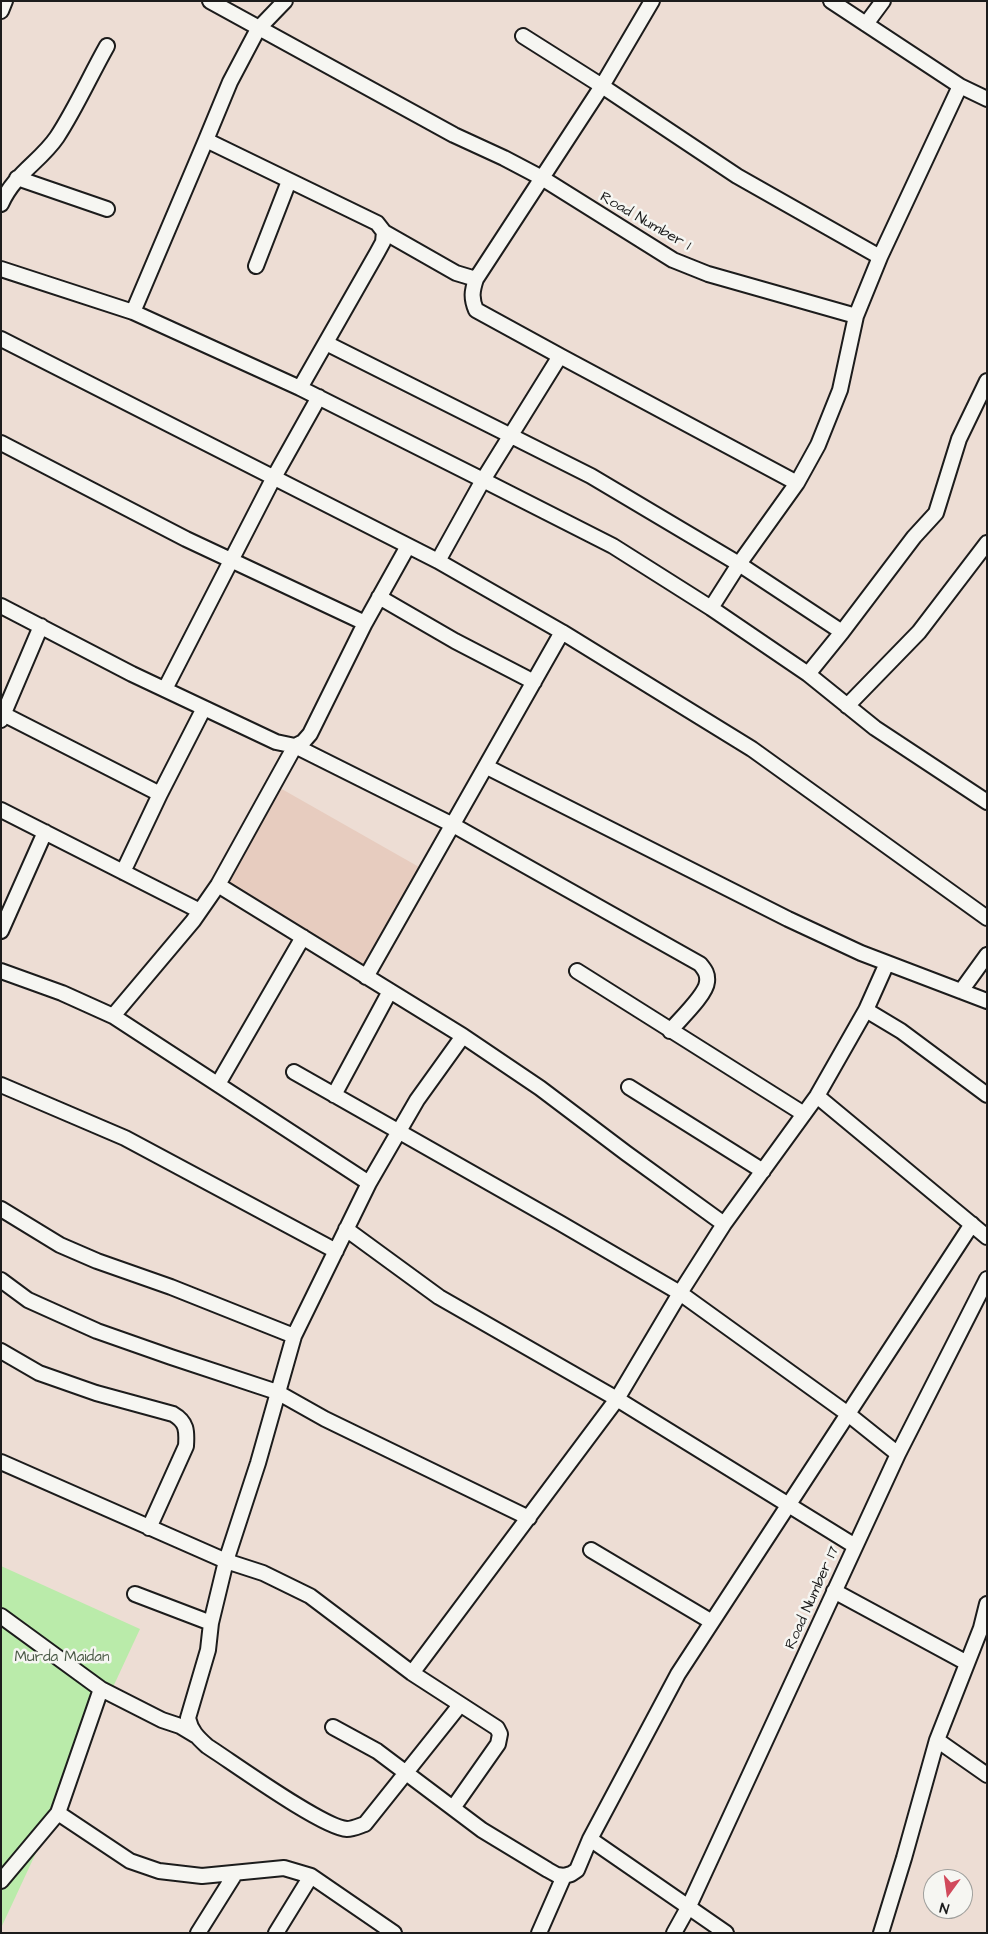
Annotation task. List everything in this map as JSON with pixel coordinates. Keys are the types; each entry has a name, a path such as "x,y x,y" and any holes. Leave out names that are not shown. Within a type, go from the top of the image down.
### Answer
{"street":[{"path":"1,11 6,1"},
{"name":"Road Number 1","path":"210,1 454,135 542,178 673,260 708,274 856,316"},
{"path":"133,312 230,82 258,29 285,1"},
{"path":"652,1 602,86 476,279 472,290 472,300 476,310 797,483"},
{"path":"831,1 960,86 987,98"},
{"path":"866,24 883,1"},
{"path":"523,36 737,176 880,257"},
{"path":"1,204 7,190 17,178 47,150 58,136 107,46"},
{"path":"710,608 797,483 818,445 840,390 856,316 880,257 960,86"},
{"path":"206,140 377,223 384,232 456,274 476,279"},
{"path":"17,178 107,209"},
{"path":"256,266 289,181"},
{"path":"300,388 383,242 384,232"},
{"path":"1,269 133,312 300,388 613,546 808,674 875,728 987,802"},
{"path":"1,339 438,561 562,632 752,749 987,918"},
{"path":"326,343 591,476 739,564 842,632"},
{"path":"438,561 483,480 560,356"},
{"path":"808,674 914,537 936,513 959,439 987,381"},
{"path":"165,689 319,398"},
{"path":"1,443 232,561 365,623"},
{"path":"847,706 919,632 987,543"},
{"path":"112,1016 200,911 218,885 295,746 303,742 310,734 365,623 408,546"},
{"path":"379,597 455,641 534,682"},
{"path":"1,606 204,708 276,742 295,746 453,825 700,964 706,972 707,982 704,991 670,1031"},
{"path":"41,626 2,716 160,794"},
{"path":"366,977 562,632"},
{"path":"123,872 204,708"},
{"path":"487,767 788,919 887,963 987,1001"},
{"path":"1,810 200,911"},
{"path":"1,931 45,832"},
{"path":"218,885 463,1036 540,1088 724,1224"},
{"path":"218,1084 303,937"},
{"path":"960,991 987,954"},
{"path":"412,1673 617,1399 680,1293 724,1224 817,1096 866,1010 887,963"},
{"path":"1,971 62,994 112,1016 369,1183"},
{"path":"577,971 804,1114"},
{"path":"334,1095 390,991"},
{"path":"866,1010 901,1031 987,1095"},
{"path":"194,1735 188,1718 208,1650 211,1623 226,1561 255,1471 294,1336 369,1183 417,1100 463,1036"},
{"path":"294,1072 560,1222 680,1293 848,1414 898,1454"},
{"path":"1,1084 124,1138 336,1251"},
{"path":"629,1087 763,1171"},
{"path":"817,1096 987,1237"},
{"path":"1,1209 60,1245 89,1258 171,1287 294,1336"},
{"path":"333,1727 377,1750 482,1830 556,1875 564,1876 577,1870 590,1839 678,1674 972,1224"},
{"path":"346,1229 439,1297 617,1399 855,1546"},
{"name":"Road Number 17","path":"674,1933 689,1906 898,1454 987,1279"},
{"path":"1,1280 28,1300 98,1331 277,1392 325,1419 529,1518"},
{"path":"1,1351 39,1373 96,1393 173,1414 180,1418 185,1425 186,1446 149,1528"},
{"path":"1,1462 226,1561 263,1572 310,1596 412,1673 497,1728 501,1738 498,1744 453,1808"},
{"path":"590,1550 712,1622"},
{"path":"834,1591 967,1662"},
{"path":"135,1594 211,1623"},
{"path":"881,1933 937,1740 967,1662 984,1630 987,1604"},
{"path":"1,1616 101,1689 162,1720 180,1726 207,1746 305,1810 335,1826 346,1829 357,1828 365,1824 460,1705"},
{"path":"1,1880 58,1814 101,1689"},
{"path":"937,1740 987,1776"},
{"path":"58,1814 130,1861 159,1871 202,1876 284,1868 311,1876 394,1933"},
{"path":"590,1839 726,1933"},
{"path":"198,1933 235,1874"},
{"path":"276,1933 311,1876"},
{"path":"539,1933 564,1876"}],"shaded area":[{"path":"280,788 419,867 364,966 227,887"}],"green space":[{"name":"Murda Maidan","path":"1,1566 140,1629 1,1928"}]}
